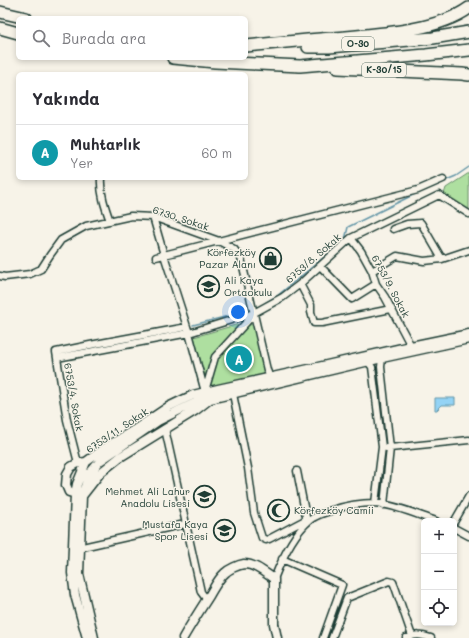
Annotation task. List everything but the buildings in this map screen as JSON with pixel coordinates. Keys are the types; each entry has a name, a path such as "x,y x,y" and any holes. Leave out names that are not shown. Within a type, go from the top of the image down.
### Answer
{"highway":[{"path":"248,46 380,34 442,22 469,8"},
{"path":"0,12 17,16"},
{"path":"0,28 16,32"},
{"name":"O-30","path":"248,46 330,47 433,38 469,32"},
{"name":"O-30","path":"194,60 300,66 469,50"},
{"name":"K-30/15","path":"300,66 469,75"}],"street":[{"path":"156,257 418,190 443,179"},
{"path":"101,180 103,201 110,221"},
{"name":"6753/8. Sokak","path":"57,358 188,330 254,314 283,297 300,284 351,238 439,195 469,214"},
{"name":"6730. Sokak","path":"0,276 5,277 30,274 41,269 61,240 86,226 131,216 153,217 219,241 234,249 241,258 270,378"},
{"path":"153,217 188,330 205,392"},
{"path":"393,229 407,224 421,223 442,259"},
{"name":"6753/9. Sokak","path":"351,238 372,271 376,284 391,308 411,346"},
{"path":"372,271 397,256 424,261 442,259 469,250"},
{"path":"320,266 352,299 376,284"},
{"path":"300,284 311,305 314,323 322,323 391,308"},
{"path":"205,392 215,357 254,314"},
{"name":"6753/11. Sokak","path":"469,334 205,392 194,396 168,407 82,463 71,467 67,474 66,485 69,492 78,495 89,474 100,461 158,422 203,400 469,339"},
{"name":"6753/4. Sokak","path":"57,358 67,420 82,463"},
{"path":"382,358 381,367 390,448 384,505"},
{"path":"368,362 372,367 382,447 375,503"},
{"path":"232,394 248,468 254,513 262,538 266,540 269,539 322,514 338,508 354,505 375,503 403,509 428,518"},
{"path":"78,495 100,473 120,457 196,410 210,399"},
{"path":"165,429 201,592 207,600"},
{"path":"382,447 390,448 469,440"},
{"path":"82,463 77,484 77,548 79,574 94,638"},
{"path":"277,638 274,624 274,579 282,559 307,521 297,471"},
{"path":"456,518 469,496"},
{"path":"77,548 185,524"},
{"path":"457,530 469,536"},
{"path":"77,548 72,573 75,595 87,638"},
{"path":"282,559 342,585 322,638"},
{"path":"183,638 219,580 225,573 244,564 261,570 274,579"},
{"path":"332,638 347,598 389,581 393,582 396,587 409,637 422,635 431,638"}],"green space":[{"path":"469,173 469,210 444,194 446,188"},
{"path":"239,324 255,325 265,374 208,388 194,337"}],"water":[{"path":"435,398 455,398 455,405 442,405 435,410"}],"waterway":[{"path":"444,181 456,176 469,167"},
{"path":"345,240 348,227 417,193"},
{"path":"265,303 277,296 334,249"},
{"path":"193,325 248,311"}],"place":[{"name":"Körfezköy Pazar Alanı","path":"271,258"},
{"name":"Ali Kaya Ortaokulu","path":"209,286"},
{"name":"Muhtarlık","path":"239,359"},
{"name":"Mehmet Ali Lahur Anadolu Lisesi","path":"205,497"},
{"name":"Körfezköy Camii","path":"278,510"},
{"name":"Mustafa Kaya Spor Lisesi","path":"224,530"}]}
